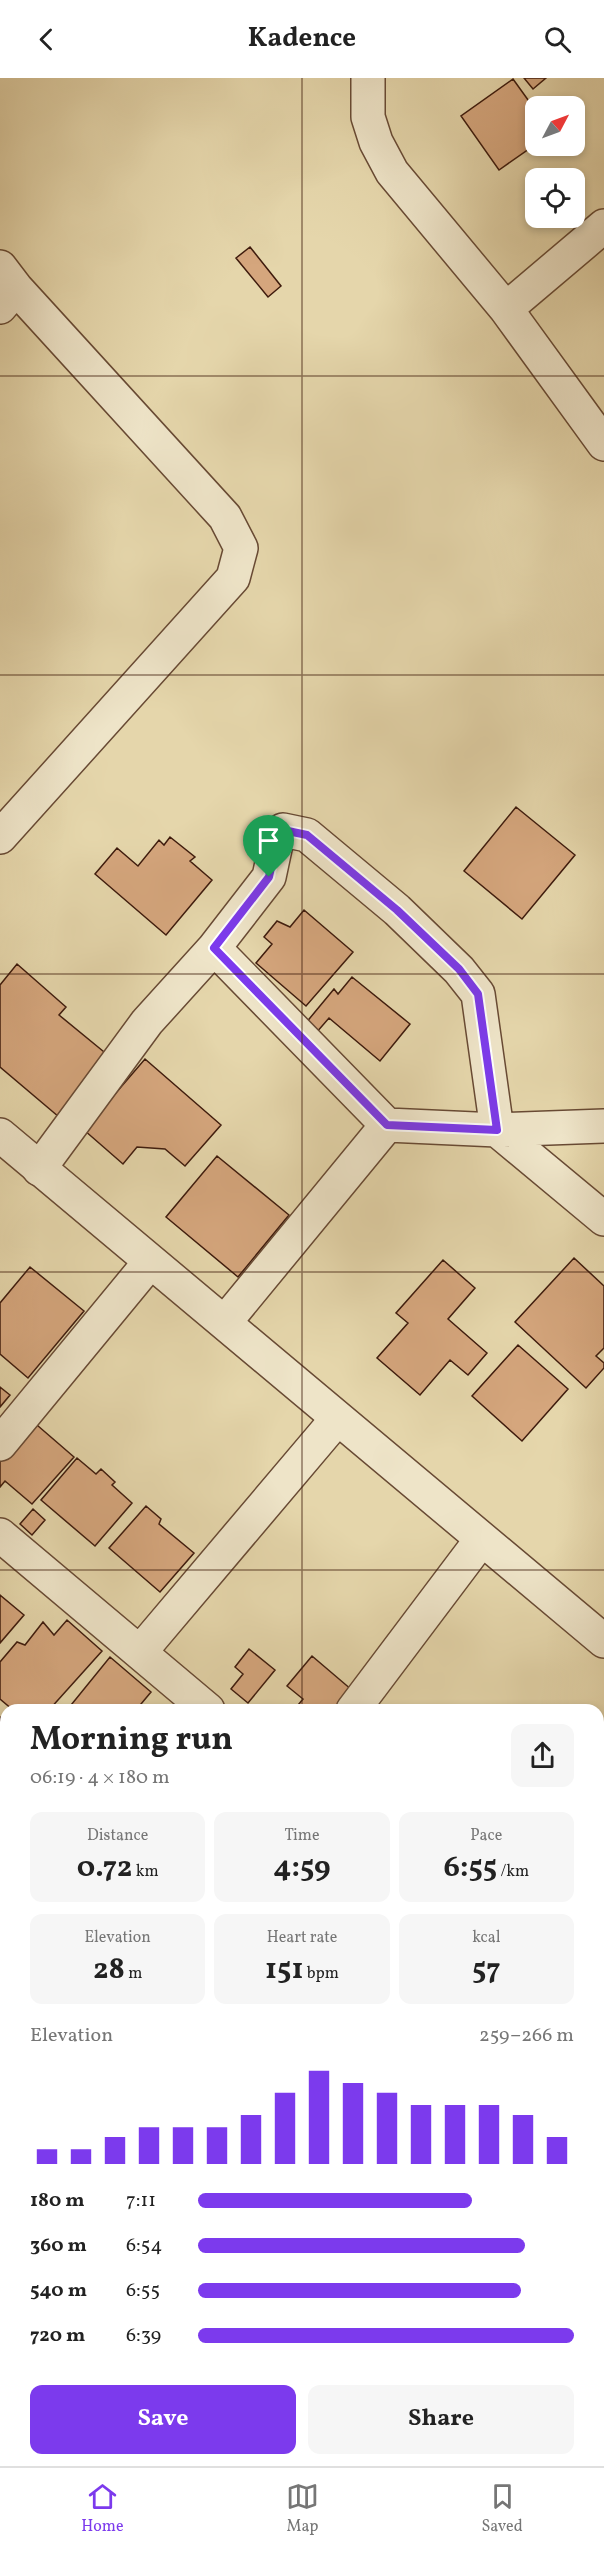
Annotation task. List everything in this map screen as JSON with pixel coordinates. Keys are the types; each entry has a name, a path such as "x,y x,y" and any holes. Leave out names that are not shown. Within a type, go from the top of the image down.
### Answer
{"street":[{"path":"369,78 368,117 376,142 392,172 506,309 604,444"},
{"path":"506,309 604,226"},
{"path":"0,837 232,578 241,548 225,517 5,288"},
{"path":"39,1169 147,1022 214,948 269,877 276,844 283,830 307,835 397,910 459,969 478,994 497,1130 604,1219"},
{"path":"214,948 387,1125 497,1130 604,1126"},
{"path":"225,1322 387,1125"},
{"path":"0,1134 604,1641"},
{"path":"0,1444 150,1262"},
{"path":"140,1652 337,1419"},
{"path":"0,1535 140,1652 192,1704"},
{"path":"358,1704 481,1540"}],"building":[{"path":"524,78 546,78 533,89"},
{"path":"513,79 525,96 525,152 499,170 461,116"},
{"path":"250,247 281,286 268,297 236,258"},
{"path":"516,807 575,855 522,919 464,871"},
{"path":"170,837 195,857 190,861 212,880 166,935 95,874 117,848 138,866 159,840 164,845"},
{"path":"304,910 353,952 306,1006 256,963 272,944 264,937 277,921 290,927"},
{"path":"17,964 66,1007 59,1015 109,1056 59,1117 0,1067 0,985"},
{"path":"352,977 410,1024 380,1061 329,1018 316,1033 305,1024 334,989 338,994"},
{"path":"145,1059 221,1125 185,1166 165,1149 137,1147 123,1164 84,1130"},
{"path":"217,1156 289,1215 238,1277 166,1217"},
{"path":"574,1258 604,1286 604,1348 596,1356 604,1363 604,1368 586,1388 515,1322"},
{"path":"443,1260 475,1288 448,1319 487,1353 468,1375 450,1360 420,1395 377,1358 408,1323 396,1313"},
{"path":"30,1267 84,1311 28,1378 0,1354 0,1303"},
{"path":"518,1345 568,1389 522,1441 472,1396"},
{"path":"0,1387 10,1395 0,1407"},
{"path":"30,1419 74,1457 32,1504 5,1481 0,1487 0,1454"},
{"path":"77,1458 96,1474 101,1469 115,1482 112,1485 132,1503 95,1546 41,1500"},
{"path":"146,1506 161,1519 159,1524 194,1553 160,1592 109,1548"},
{"path":"33,1509 45,1520 32,1535 20,1524"},
{"path":"0,1595 24,1615 0,1643"},
{"path":"67,1620 102,1651 54,1704 6,1704 0,1699 0,1662 17,1642 25,1645 43,1622 54,1635"},
{"path":"249,1649 275,1670 248,1703 231,1689 243,1674 235,1667"},
{"path":"312,1656 359,1696 353,1704 299,1704 303,1699 287,1686"},
{"path":"110,1657 151,1692 141,1704 72,1704"}],"route":[{"path":"283,830 307,835 397,910 459,969 478,994 497,1130 387,1125 214,948 269,877 276,844 283,830"}]}
